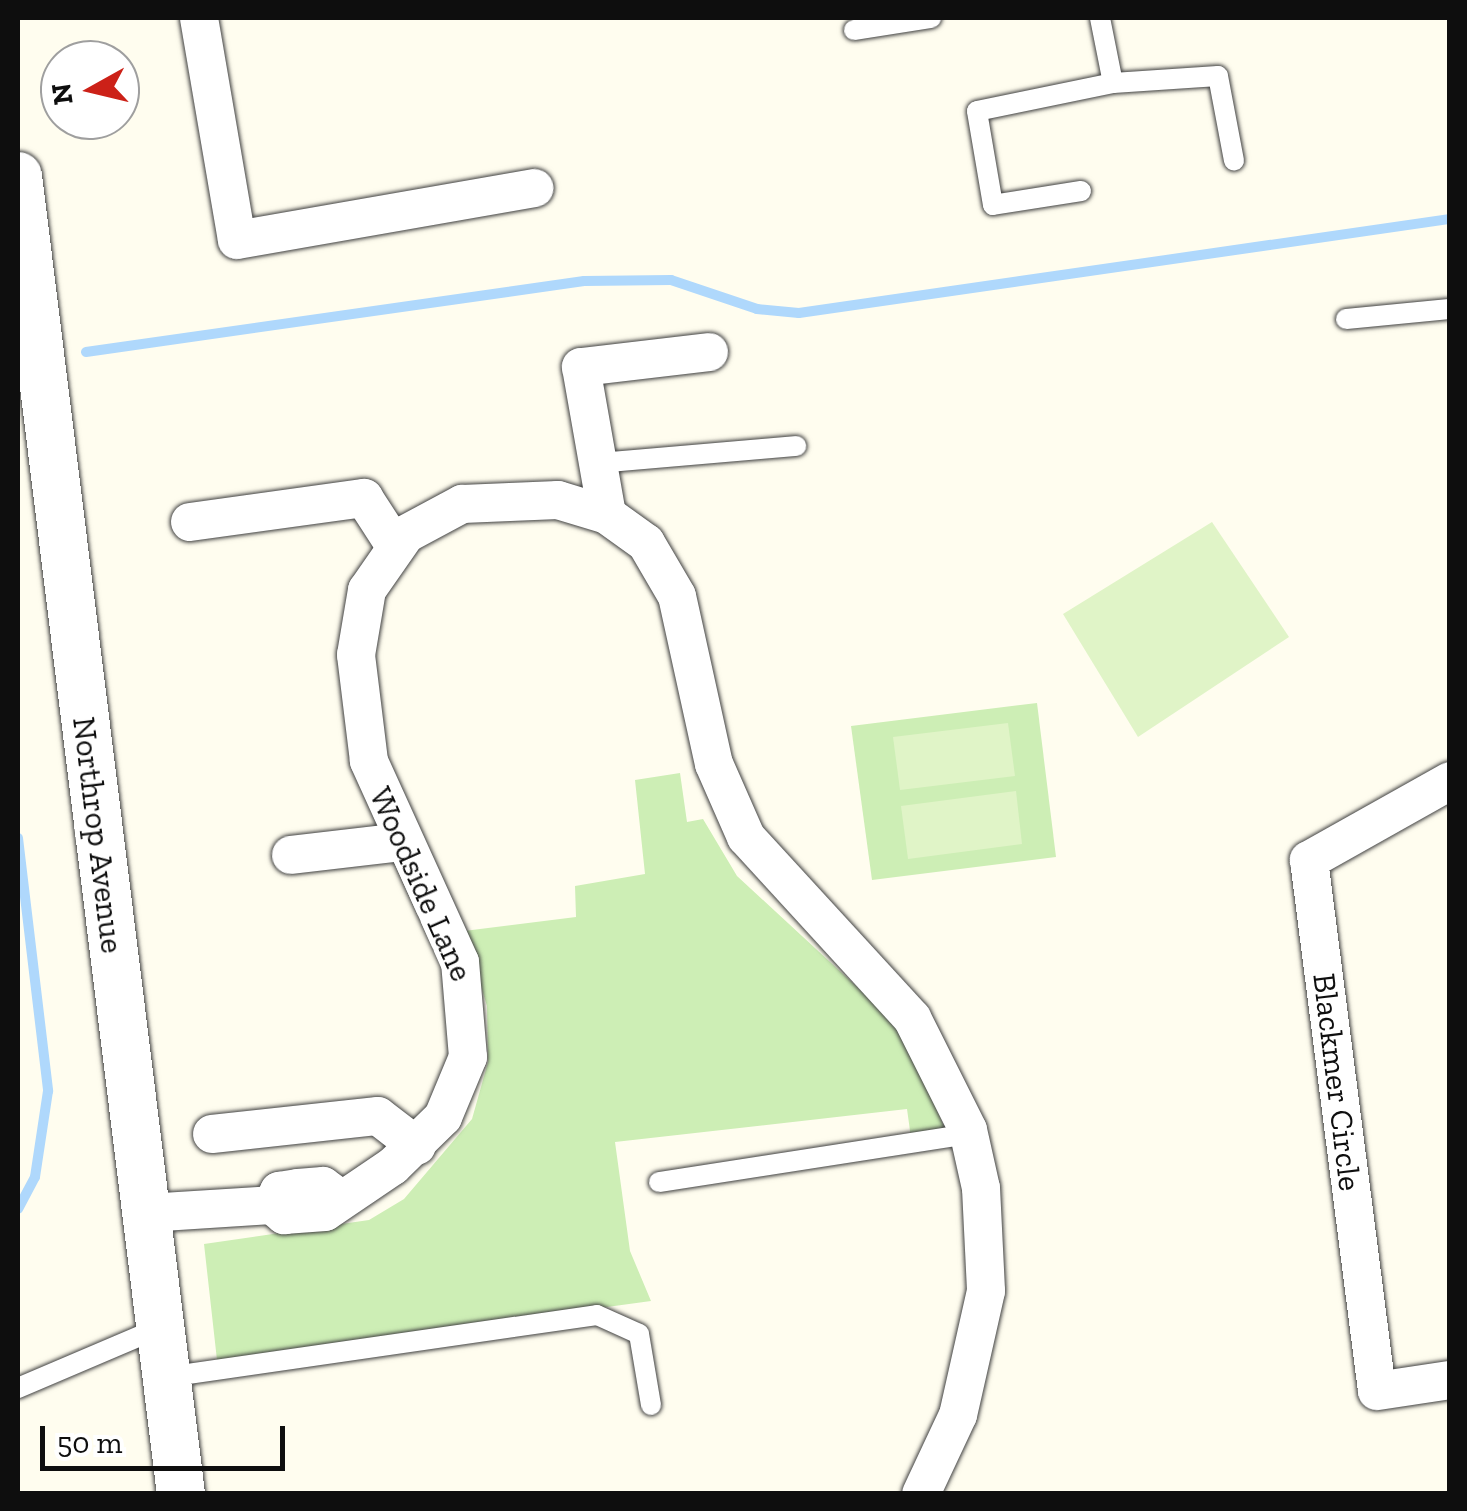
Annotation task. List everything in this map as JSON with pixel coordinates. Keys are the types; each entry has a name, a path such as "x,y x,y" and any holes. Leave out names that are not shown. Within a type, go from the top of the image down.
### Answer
{"street":[{"path":"199,18 237,240 534,188"},
{"name":"Northrop Avenue","path":"18,176 29,368 181,1494"},
{"path":"607,515 581,367 709,352"},
{"path":"190,522 364,498 395,546"},
{"name":"Woodside Lane","path":"146,1213 272,1205 299,1215 325,1212 338,1197 417,1146 458,1088 472,1032 460,962 402,842 369,761 356,655 367,590 395,546 435,514 492,498 558,500 607,515 646,544 677,596 714,764 746,837 912,1018 969,1134 986,1292 958,1414 921,1494"},
{"name":"Blackmer Circle","path":"1450,781 1308,860 1376,1391 1450,1380"},
{"path":"291,855 402,842"},
{"path":"212,1134 378,1116 417,1146"}],"lane":[{"path":"854,30 930,18"},
{"path":"1100,18 1113,83"},
{"path":"1082,191 993,206 977,110 1113,83 1218,76 1234,161"},
{"path":"1346,318 1450,309"},
{"path":"598,462 796,446"},
{"path":"659,1182 969,1134"},
{"path":"166,1377 597,1315 639,1334 651,1404"},
{"path":"18,1388 161,1327"}],"green space":[{"path":"1212,522 1289,637 1138,737 1063,614"},
{"path":"1037,703 1056,857 872,880 851,726"},
{"path":"1008,723 1015,776 900,790 893,737"},
{"path":"680,773 687,822 703,819 737,876 883,1011 908,1043 945,1129 911,1138 907,1109 615,1142 630,1251 651,1301 217,1360 204,1244 369,1220 404,1199 472,1119 488,1062 487,1006 464,931 576,917 575,886 645,874 635,780"},
{"path":"1016,791 1022,844 908,859 901,806"}],"waterway":[{"path":"86,352 584,281 671,280 757,309 799,313 1450,219"},
{"path":"18,838 48,1091 35,1177 18,1209"}]}
